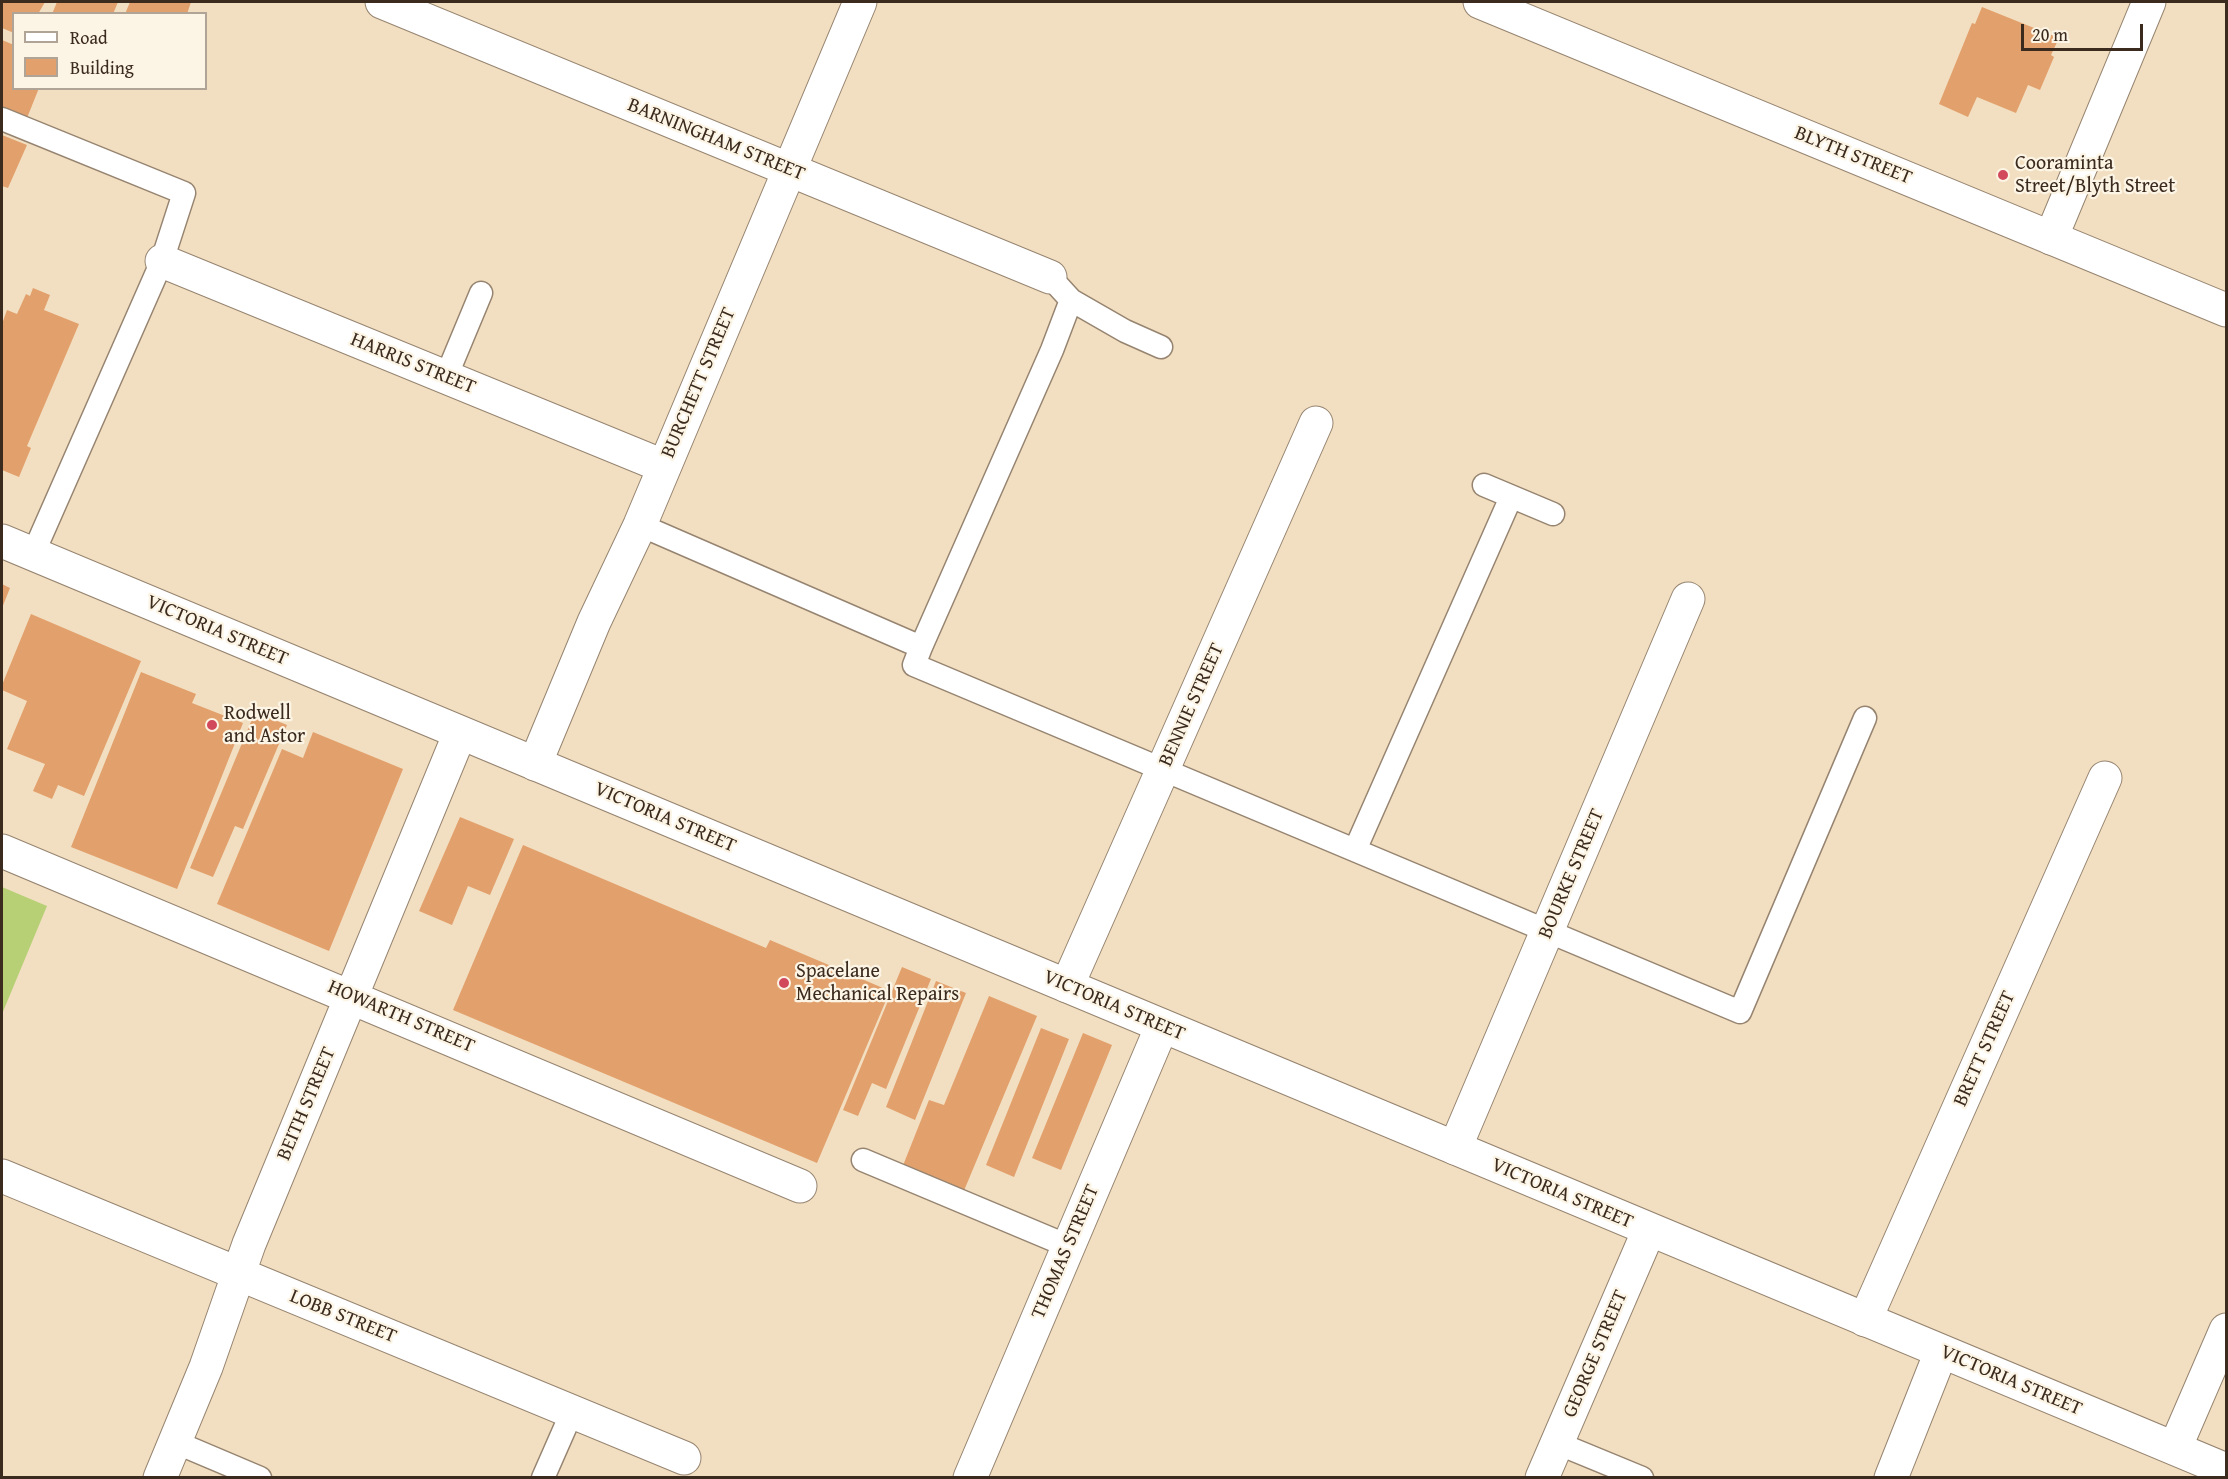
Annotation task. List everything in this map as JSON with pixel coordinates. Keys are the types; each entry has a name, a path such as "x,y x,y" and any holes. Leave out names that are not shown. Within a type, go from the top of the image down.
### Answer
{"street":[{"name":"BARNINGHAM STREET","path":"382,2 790,171 1061,288"},
{"name":"BURCHETT STREET","path":"534,764 594,622 640,525 860,2"},
{"name":"BLYTH STREET","path":"1480,2 2226,310"},
{"path":"2051,238 2149,2"},
{"name":"HARRIS STREET","path":"162,261 663,466"},
{"name":"BENNIE STREET","path":"1067,986 1316,423"},
{"name":"VICTORIA STREET","path":"2,541 2226,1470"},
{"name":"BOURKE STREET","path":"1455,1148 1688,599"},
{"name":"BEITH STREET","path":"160,1478 206,1367 249,1244 460,733"},
{"name":"BRETT STREET","path":"1865,1320 2105,778"},
{"name":"HOWARTH STREET","path":"2,851 800,1186"},
{"name":"THOMAS STREET","path":"970,1478 1162,1026"},
{"name":"LOBB STREET","path":"2,1176 684,1458"},
{"name":"GEORGE STREET","path":"1542,1478 1649,1230"},
{"path":"2175,1448 2226,1330"},
{"path":"1891,1478 1941,1352"}],"lane":[{"path":"2,118 184,193 162,261 33,554"},
{"path":"1161,347 1125,331 1061,288 1052,350 914,665 1740,1012 1865,718"},
{"path":"446,377 481,293"},
{"path":"1484,485 1553,514"},
{"path":"1355,850 1511,496"},
{"path":"640,525 921,647"},
{"path":"863,1160 1068,1246"},
{"path":"543,1478 572,1412"},
{"path":"175,1442 260,1478"},
{"path":"1557,1443 1642,1478"}],"green space":[{"path":"2,887 47,906 2,1014"}],"building":[{"path":"2,2 45,2 39,12 12,12 12,32 2,28"},
{"path":"57,2 118,2 114,12 53,12"},
{"path":"130,2 191,2 188,12 126,12"},
{"path":"1982,7 2059,38 2051,55 2054,57 2040,90 2028,85 2016,113 1977,97 1968,117 1939,104 1972,23 1975,24"},
{"path":"2,40 12,44 12,90 38,90 27,118 2,107"},
{"path":"2,135 27,145 8,188 2,186"},
{"path":"33,288 50,295 44,310 79,324 27,446 31,448 19,477 2,470 2,324 7,310 17,314 26,294 30,296"},
{"path":"2,584 10,588 2,608"},
{"path":"31,614 141,661 84,796 58,785 52,799 33,791 45,764 7,749 27,701 2,690 2,685"},
{"path":"141,672 196,694 192,703 243,723 177,889 71,847"},
{"path":"255,712 287,725 243,829 235,826 213,877 190,868"},
{"path":"313,732 403,769 329,951 217,904 282,749 303,758"},
{"path":"460,817 514,839 490,895 468,886 452,925 419,911"},
{"path":"523,845 766,948 770,940 890,991 817,1163 453,1010"},
{"path":"902,967 931,979 886,1089 872,1083 858,1116 843,1110"},
{"path":"936,981 966,993 915,1120 886,1107"},
{"path":"989,996 1037,1016 963,1193 902,1168 929,1100 944,1105"},
{"path":"1041,1028 1069,1039 1014,1177 986,1165"},
{"path":"1083,1033 1112,1045 1061,1170 1032,1158"}],"place":[{"name":"Cooraminta Street/Blyth Street","path":"2003,175"},
{"name":"Rodwell and Astor","path":"212,725"},
{"name":"Spacelane Mechanical Repairs","path":"784,983"}]}
